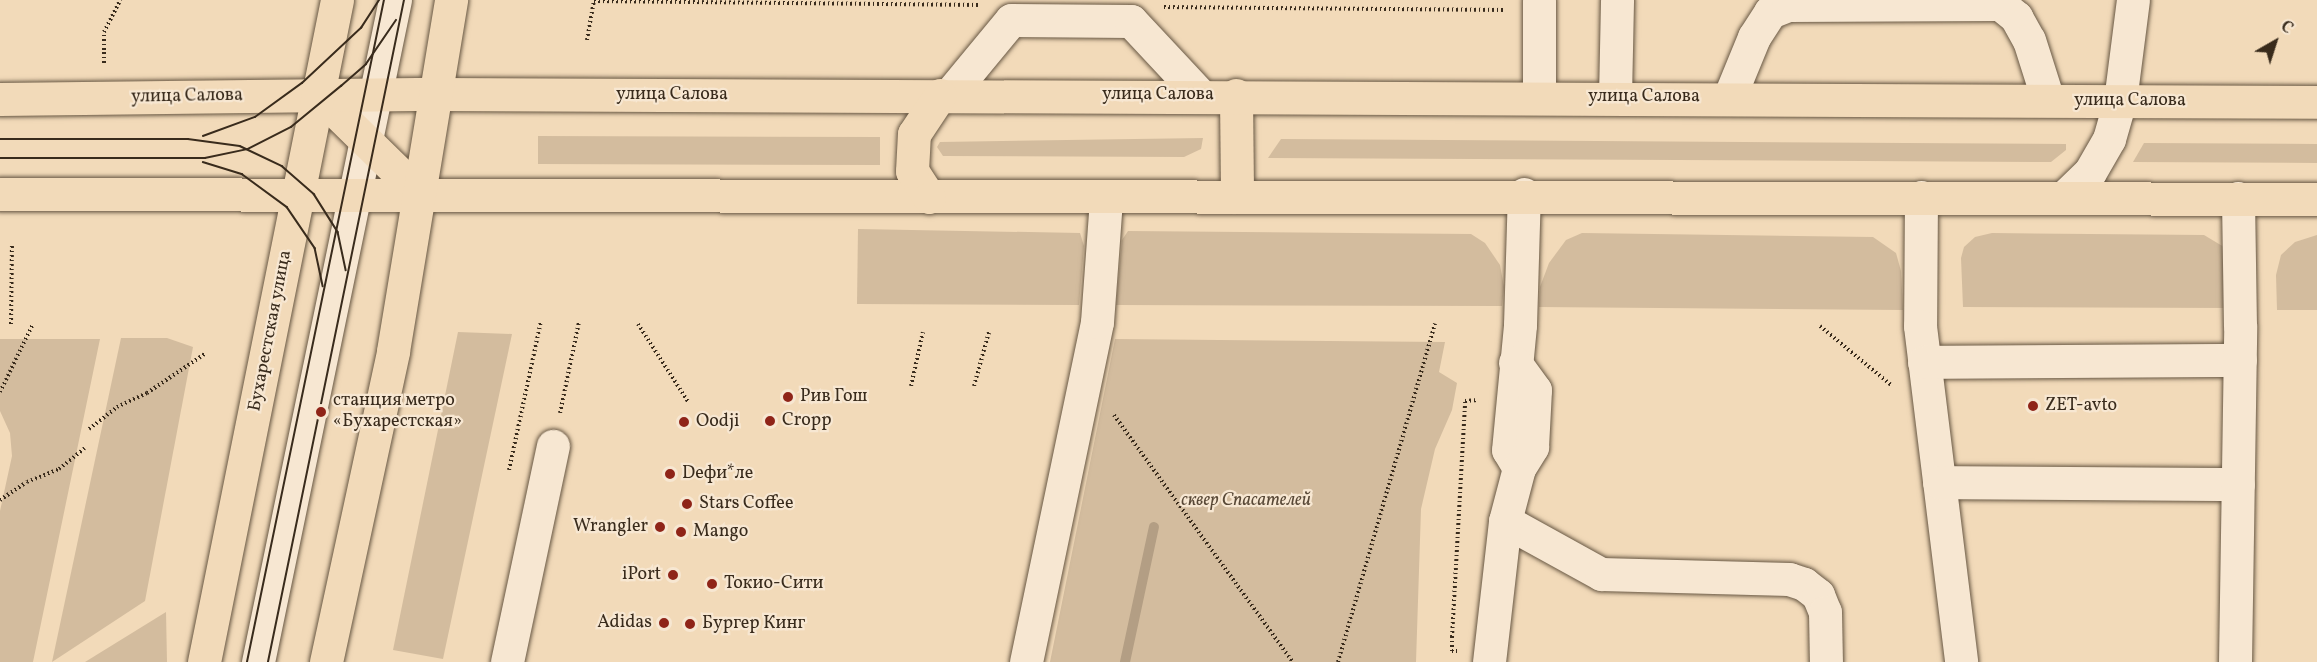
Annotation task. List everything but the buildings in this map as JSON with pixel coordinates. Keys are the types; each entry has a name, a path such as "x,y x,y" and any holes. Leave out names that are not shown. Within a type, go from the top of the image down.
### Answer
{"main road":[{"name":"Бухарестская улица","path":"204,662 300,194 337,0"},
{"path":"326,662 393,351 451,0"},
{"name":"улица Салова","path":"0,99 437,94 1236,95 2317,102"},
{"path":"319,95 420,194"},
{"path":"929,197 912,171 914,134 945,95"},
{"path":"1236,95 1237,197"},
{"path":"0,194 420,194 1106,199 1524,194 2317,199"}],"street":[{"path":"258,662 395,0"},
{"path":"1539,0 1539,96"},
{"path":"1615,97 1617,0"},
{"path":"2063,198 2090,172 2109,139 2120,100 2133,0"},
{"path":"1728,98 1755,37 1770,12 1788,5 2000,4 2016,17 2029,40 2048,100"},
{"path":"945,95 1011,20 1131,21 1200,95"},
{"path":"1489,662 1505,521 1520,468 1508,450 1520,325 1524,194"},
{"path":"1921,197 1920,326 1939,482 1965,655"},
{"path":"2235,662 2240,360 2238,198"},
{"path":"1026,662 1097,322 1106,199"},
{"path":"1924,362 2240,360"},
{"path":"507,662 553,446"},
{"path":"1939,482 2238,484"},
{"path":"1505,521 1601,574 1789,579 1804,584 1818,595 1825,612 1826,662"}],"path":[{"path":"104,73 104,32 120,0"},
{"path":"587,40 595,0"},
{"path":"11,324 12,243"},
{"path":"553,446 579,322"},
{"path":"0,392 33,324"},
{"path":"638,324 689,403"},
{"path":"1338,662 1435,324"},
{"path":"1820,326 1851,347 1932,422"},
{"path":"911,386 923,332"},
{"path":"974,386 989,332"},
{"path":"89,429 117,406 147,393 206,353"},
{"path":"1085,387 1113,414 1293,662"},
{"path":"0,500 27,482 59,469 85,448"}],"green space":[{"path":"538,136 880,137 880,165 538,164"},
{"path":"1203,138 1201,149 1184,157 943,156 937,147 940,142"},
{"path":"1281,139 2066,144 2066,150 2051,162 1268,158"},
{"path":"2144,143 2317,144 2317,163 2133,162"},
{"path":"858,229 1080,233 1084,246 1079,305 857,304"},
{"path":"1128,231 1471,234 1485,243 1500,265 1504,287 1502,306 1116,305 1122,240"},
{"path":"1582,233 1873,237 1896,253 1901,271 1903,310 1539,307 1540,287 1549,263 1566,240"},
{"path":"1992,233 2204,235 2224,247 2228,308 1963,307 1961,258 1964,247 1975,237"},
{"path":"2317,235 2317,310 2277,310 2276,275 2281,255 2295,242"},
{"path":"458,332 512,334 443,659 393,650"},
{"path":"121,338 167,338 193,347 145,601 52,662"},
{"path":"0,339 100,339 33,662 0,662 0,511 12,456 10,433 0,411"},
{"name":"cквер Спасателей","path":"1115,339 1445,342 1439,372 1457,383 1452,410 1435,449 1421,509 1416,662 1050,662"},
{"path":"166,612 167,662 85,662"}],"waterway":[{"path":"1125,662 1154,527"}],"tram line":[{"path":"203,136 255,117 302,83 361,28 379,0"},
{"path":"247,662 384,0"},
{"path":"268,662 404,0"},
{"path":"0,158 205,158 248,149 291,127 341,86 366,64 396,20"},
{"path":"0,139 188,139 240,146 282,166 314,194 338,232 346,270"},
{"path":"203,162 242,174 287,207 315,248 323,286"}],"place":[{"name":"Рив Гош","path":"788,397"},
{"name":"ZET-avto","path":"2033,406"},
{"name":"станция метро «Бухарестская»","path":"321,412"},
{"name":"Cropp","path":"770,421"},
{"name":"Oodji","path":"684,422"},
{"name":"Dефи*ле","path":"670,474"},
{"name":"Stars Coffee","path":"687,504"},
{"name":"Wrangler","path":"660,527"},
{"name":"Mango","path":"681,532"},
{"name":"iPort","path":"673,575"},
{"name":"Токио-Сити","path":"712,584"},
{"name":"Adidas","path":"664,623"},
{"name":"Бургер Кинг","path":"690,624"}]}
